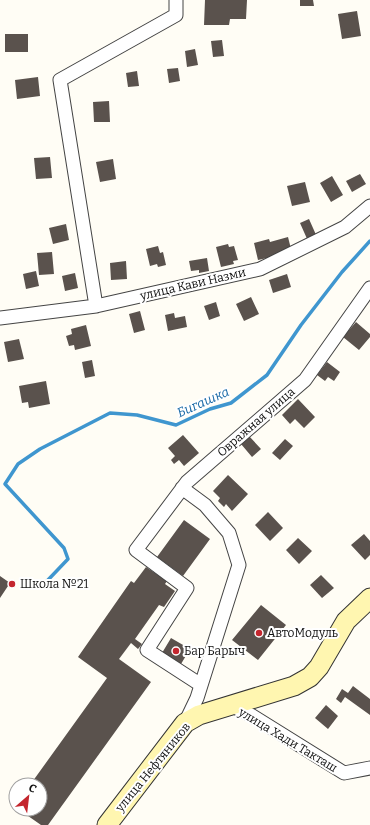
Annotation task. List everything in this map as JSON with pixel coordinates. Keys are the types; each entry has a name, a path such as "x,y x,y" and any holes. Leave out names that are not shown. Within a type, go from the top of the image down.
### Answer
{"street":[{"path":"96,306 60,80 176,15 176,0"},
{"name":"улица Кави Назми","path":"0,318 96,306 260,269 345,227 370,206"},
{"name":"Овражная улица","path":"202,685 147,650 187,588 136,550 187,482 305,380 370,288"},
{"path":"182,488 205,505 229,533 239,565 202,685 185,723"},
{"name":"улица Нефтяников","path":"107,825 185,723 199,715 294,686 310,677 319,667 346,621 370,598"},
{"name":"улица Хади Такташ","path":"230,706 251,715 344,773 370,768"}],"building":[{"path":"205,0 247,0 246,19 230,19 229,25 204,25"},
{"path":"300,0 313,0 314,6 300,6"},
{"path":"357,11 361,36 342,39 338,14"},
{"path":"5,34 28,34 28,52 5,52"},
{"path":"222,40 224,56 213,57 211,41"},
{"path":"195,49 198,65 187,67 185,51"},
{"path":"178,68 180,81 169,83 167,69"},
{"path":"137,71 139,86 128,87 126,73"},
{"path":"38,77 40,96 17,99 15,80"},
{"path":"109,101 110,122 94,122 93,102"},
{"path":"50,157 52,178 36,179 34,158"},
{"path":"113,159 116,179 100,182 96,162"},
{"path":"360,174 366,184 352,192 346,181"},
{"path":"332,176 343,195 331,202 320,183"},
{"path":"305,182 310,202 292,206 287,186"},
{"path":"309,219 317,237 308,241 300,223"},
{"path":"66,224 69,240 53,244 49,228"},
{"path":"288,237 292,253 267,260 267,258 258,260 254,243 269,239 270,242"},
{"path":"228,244 229,247 234,246 238,260 233,261 234,264 221,267 216,247"},
{"path":"158,246 160,253 163,252 166,265 158,267 157,264 150,266 146,249"},
{"path":"52,252 54,274 39,275 37,253"},
{"path":"207,258 209,271 199,273 199,270 191,271 189,261"},
{"path":"126,261 127,279 111,280 110,263"},
{"path":"36,271 39,286 26,289 23,274"},
{"path":"75,273 78,288 65,291 62,276"},
{"path":"287,274 291,287 273,293 269,280"},
{"path":"251,297 259,314 244,321 236,304"},
{"path":"216,302 220,316 209,320 204,306"},
{"path":"140,311 145,330 134,333 129,314"},
{"path":"174,313 175,318 185,316 187,327 168,331 165,315"},
{"path":"356,322 370,334 370,337 359,350 343,337"},
{"path":"86,325 91,346 75,350 74,345 69,346 66,336 72,334 71,329"},
{"path":"19,339 24,359 8,362 4,342"},
{"path":"92,360 95,376 85,378 82,362"},
{"path":"327,362 340,372 334,381 328,377 325,381 317,375"},
{"path":"46,381 50,404 29,408 28,402 22,403 19,386"},
{"path":"298,399 315,417 304,428 295,419 290,424 282,415"},
{"path":"183,435 199,453 184,466 179,460 174,464 171,460 175,456 168,448"},
{"path":"249,436 261,449 252,457 241,444"},
{"path":"285,439 293,446 280,460 272,453"},
{"path":"228,475 248,494 232,511 226,504 224,507 218,501 220,498 213,491"},
{"path":"268,512 283,528 270,541 255,525"},
{"path":"184,520 210,539 183,576 157,557"},
{"path":"364,534 370,541 370,555 365,560 351,545"},
{"path":"298,538 312,551 299,564 286,550"},
{"path":"146,567 167,581 165,584 175,591 164,607 159,605 135,639 142,644 138,649 131,643 119,659 151,682 48,825 41,825 30,817 48,817 48,777 36,777 107,678 78,657 131,581 134,583"},
{"path":"321,575 334,588 322,598 310,585"},
{"path":"0,576 10,583 0,598"},
{"name":"АвтоМодуль","path":"261,605 286,625 258,660 232,640"},
{"name":"Бар Барыч","path":"171,638 190,649 181,664 162,653"},
{"path":"353,686 370,699 370,715 345,697 341,703 336,699 342,689 348,693"},
{"path":"326,705 338,716 328,729 315,718"}],"waterway":[{"name":"Бигашка","path":"47,581 68,559 64,548 5,484 18,464 40,449 110,413 137,415 176,425 210,409 231,403 267,375 301,325 342,272 370,241"}],"place":[{"name":"Школа №21","path":"12,584"},
{"name":"АвтоМодуль","path":"259,633"},
{"name":"Бар Барыч","path":"176,651"}]}
